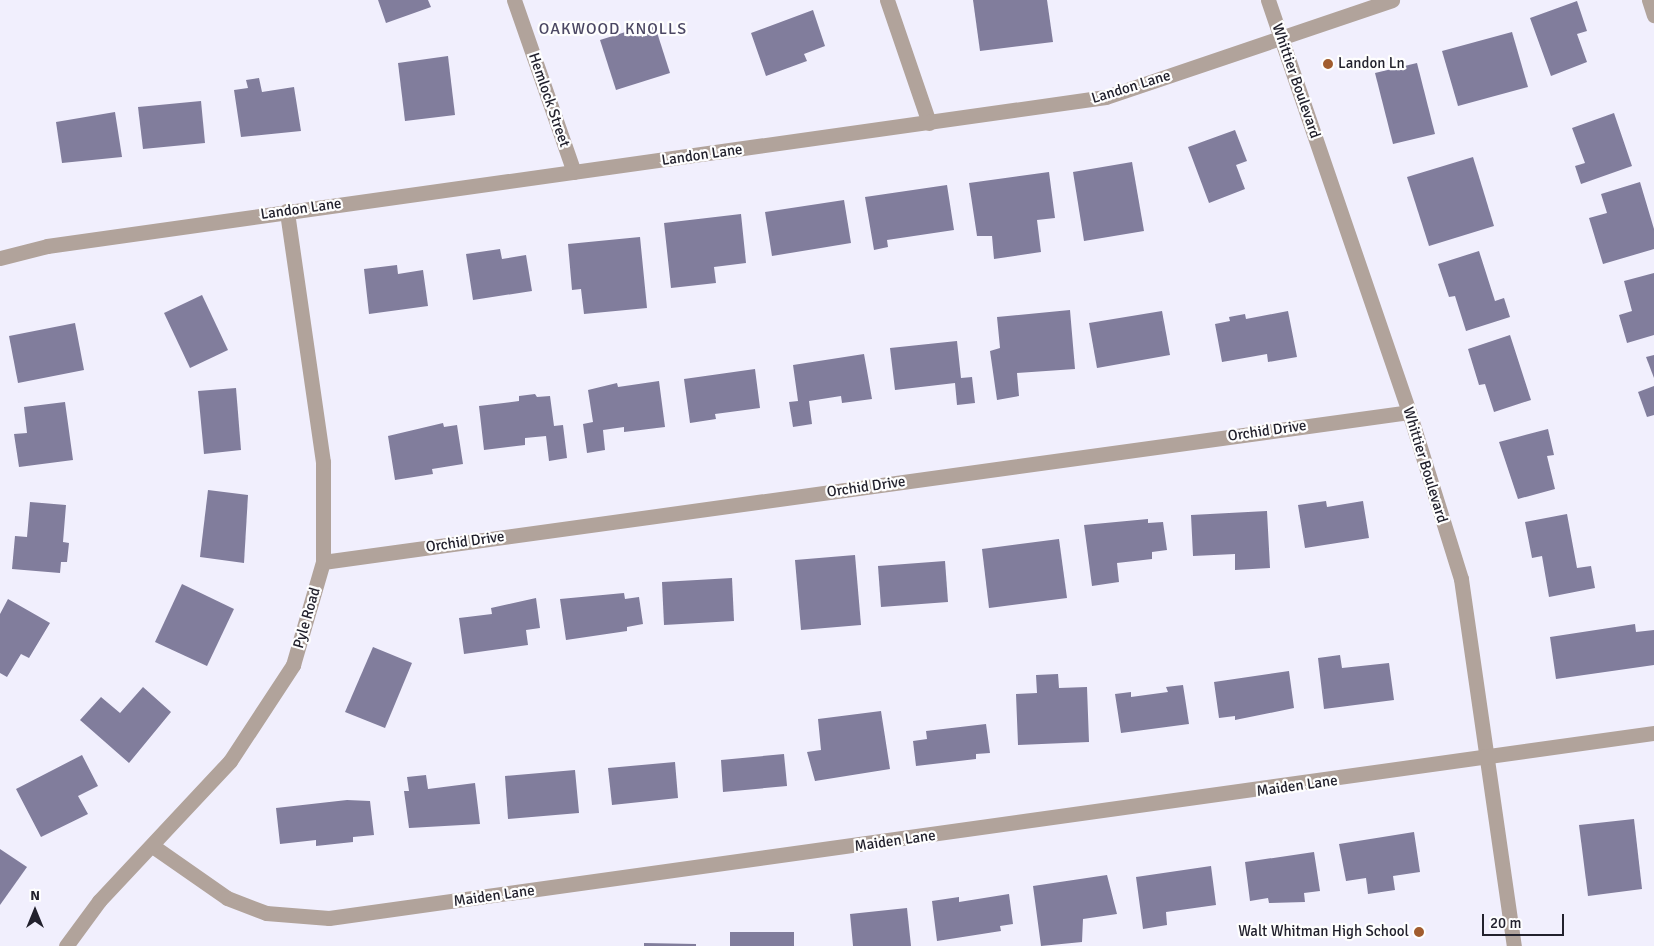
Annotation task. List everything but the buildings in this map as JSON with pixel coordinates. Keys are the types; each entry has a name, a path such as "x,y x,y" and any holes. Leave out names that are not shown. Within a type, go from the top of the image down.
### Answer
{"street":[{"name":"Hemlock Street","path":"514,0 574,172"},
{"path":"887,0 929,123"},
{"name":"Whittier Boulevard","path":"1268,0 1409,412 1461,579 1514,946"},
{"name":"Landon Lane","path":"0,258 47,246 287,211 1106,97 1392,0"},
{"path":"1649,0 1654,15"},
{"name":"Pyle Road","path":"66,946 99,901 154,847 230,761 271,704 293,665 323,562 323,462 287,211"},
{"name":"Orchid Drive","path":"323,562 1409,412"},
{"name":"Maiden Lane","path":"154,847 227,898 266,913 328,918 1488,759 1654,733"}],"place":[{"name":"Landon Ln","path":"1328,64"},
{"name":"Walt Whitman High School","path":"1419,932"}],"district":[{"name":"OAKWOOD KNOLLS","path":"613,29"}]}
